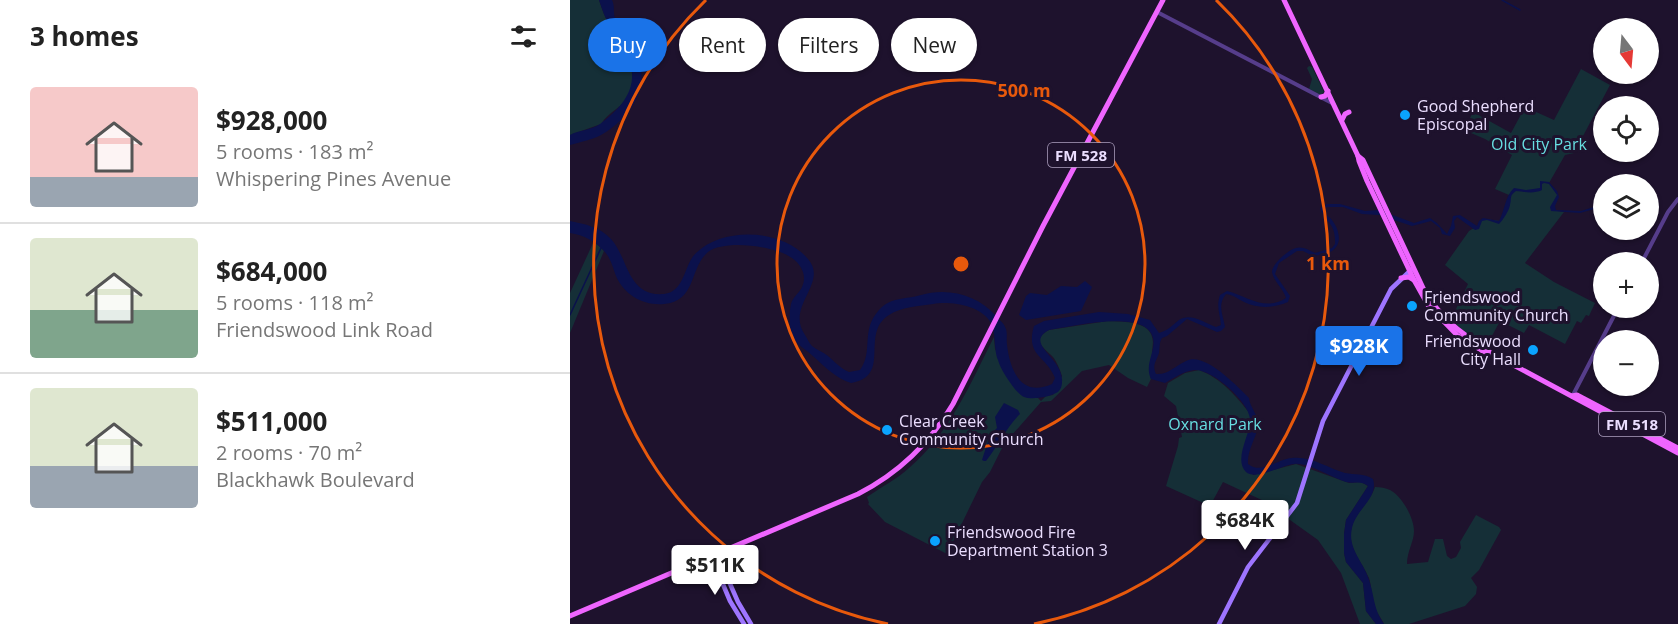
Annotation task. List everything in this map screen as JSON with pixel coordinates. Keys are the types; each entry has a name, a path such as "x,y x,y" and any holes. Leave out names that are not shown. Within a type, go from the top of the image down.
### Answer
{"main road":[{"name":"FM 528","path":"570,616 858,494 893,472 923,445 945,417 1163,0"},
{"name":"FM 518","path":"1284,0 1411,269 1436,309 1458,330 1486,348 1488,352"},
{"path":"1321,97 1325,96 1328,91"},
{"path":"1342,120 1349,112"},
{"name":"FM 518","path":"1411,269 1423,298 1442,322 1464,340 1678,453"},
{"path":"1220,624 1248,567 1293,509 1302,493 1323,421 1391,289 1411,269"},
{"path":"1401,278 1414,280"},
{"name":"FM 518","path":"1572,396 1577,395 1678,448"},
{"path":"714,555 747,623"},
{"path":"714,555 722,584 747,623"},
{"path":"722,584 728,581"}],"street":[{"path":"1157,12 1335,105"},
{"path":"1648,252 1676,201"},
{"path":"1572,396 1613,318"}],"green space":[{"path":"570,0 599,0 606,18 588,18 588,72 632,72 632,84 630,93 624,102 601,124 570,135"},
{"path":"1312,67 1324,92 1321,95 1309,89 1312,79 1307,68"},
{"name":"Old City Park","path":"1581,69 1593,76 1593,84 1610,85 1604,96 1593,96 1593,117 1574,153 1565,155 1549,183 1558,195 1552,210 1564,212 1525,263 1554,282 1593,302 1593,307 1589,316 1586,315 1581,323 1577,321 1565,344 1529,325 1524,333 1500,321 1486,347 1474,340 1449,318 1453,310 1455,311 1468,284 1445,265 1469,231 1479,225 1480,221 1485,219 1500,221 1508,205 1509,195 1495,189 1512,155 1464,130 1473,112 1511,133 1525,107 1554,120"},
{"path":"594,241 604,251 570,333 570,293"},
{"path":"1108,321 1129,322 1143,326 1151,335 1153,342 1151,379 1147,387 1109,365 1082,371 1051,401 1041,402 1004,444 990,472 982,482 947,554 885,522 868,504 867,497 904,472 923,454 948,424 994,337 995,349 1025,397 1038,398 1041,401 1046,396 1053,395 1062,376 1054,359 1040,344 1040,337 1049,330"},
{"name":"Oxnard Park","path":"1199,370 1221,383 1251,415 1251,427 1242,455 1253,475 1296,464 1349,483 1361,482 1368,486 1346,520 1344,553 1346,562 1363,583 1366,611 1376,624 1360,624 1341,573 1318,540 1283,515 1275,526 1271,523 1272,521 1259,515 1266,502 1223,482 1210,506 1166,486 1179,438 1182,437 1176,406 1164,396 1168,383 1185,373"},
{"path":"1375,487 1394,493 1410,514 1414,531 1407,564 1428,562 1435,539 1443,539 1447,556 1451,559 1456,557 1461,548 1460,542 1476,515 1499,527 1501,530 1479,570 1471,578 1477,587 1476,594 1465,606 1409,624 1384,624 1374,606 1369,578 1351,541 1354,521"}],"shaded area":[{"path":"599,0 612,0 615,18 606,18"},
{"path":"632,72 642,72 640,90 636,100 621,120 597,137 570,145 570,135 597,126 618,108 632,82"},
{"path":"1540,181 1549,182 1557,191 1559,197 1555,206 1556,210 1581,211 1593,207 1593,209 1580,213 1551,211 1550,207 1557,195 1549,184 1544,183 1542,190 1539,191 1516,191 1499,224 1487,220 1482,221 1479,229 1475,230 1457,217 1454,221 1455,228 1450,236 1442,234 1440,228 1431,221 1412,226 1379,215 1362,214 1343,207 1327,207 1324,209 1325,214 1333,221 1338,231 1336,247 1328,253 1313,256 1297,251 1279,263 1275,274 1290,296 1288,302 1277,306 1261,307 1226,294 1221,306 1225,327 1221,331 1217,332 1187,319 1160,342 1154,366 1156,374 1168,372 1193,359 1202,361 1220,371 1249,398 1258,426 1248,464 1259,468 1286,459 1299,458 1345,473 1373,479 1373,492 1354,521 1351,536 1354,549 1367,573 1376,608 1384,624 1376,624 1366,611 1363,583 1346,562 1344,553 1346,520 1368,486 1346,482 1300,464 1256,475 1246,472 1241,460 1250,419 1243,403 1219,380 1201,371 1187,372 1165,383 1151,379 1149,363 1153,338 1147,329 1137,324 1123,321 1089,323 1049,330 1042,335 1040,341 1061,373 1062,386 1053,394 1031,398 1021,395 1005,375 999,364 991,324 984,315 971,308 955,304 940,303 910,307 894,312 880,323 876,333 874,363 870,372 863,379 851,383 831,372 794,339 790,324 790,308 793,299 803,285 804,276 799,264 792,258 762,247 738,245 716,248 702,259 682,297 675,302 657,304 642,301 629,294 616,276 605,252 589,239 570,233 570,221 602,232 617,247 636,283 652,293 664,294 676,288 692,258 708,244 737,235 769,237 784,242 797,249 808,259 813,268 814,277 800,314 800,324 805,335 812,346 849,372 860,370 864,363 868,333 873,318 889,302 931,293 962,295 989,309 1003,323 1014,372 1025,384 1041,387 1052,384 1055,378 1032,344 1034,326 1044,321 1099,312 1128,314 1150,320 1159,333 1188,317 1216,327 1221,325 1219,299 1220,295 1227,291 1256,302 1271,304 1286,298 1274,279 1273,269 1281,258 1293,249 1306,249 1315,253 1332,248 1335,244 1334,231 1320,208 1327,204 1340,204 1365,211 1379,210 1414,223 1430,218 1447,234 1453,216 1460,215 1477,226 1483,218 1499,221 1514,188 1526,190 1540,188"},
{"path":"1085,281 1092,287 1081,311 1026,320 1019,315 1026,296 1030,293 1047,295 1061,286 1077,287"},
{"path":"1004,403 1018,410 1020,414 984,461 982,460 990,435 997,428 995,417"}],"waterway":[{"path":"1502,0 1520,10"},
{"path":"570,315 601,248"}],"place":[{"name":"Good Shepherd Episcopal","path":"1405,115"},
{"name":"Friendswood Community Church","path":"1412,306"},
{"name":"Friendswood City Hall","path":"1533,350"},
{"name":"Clear Creek Community Church","path":"887,430"},
{"name":"Friendswood Fire Department Station 3","path":"935,541"}]}
